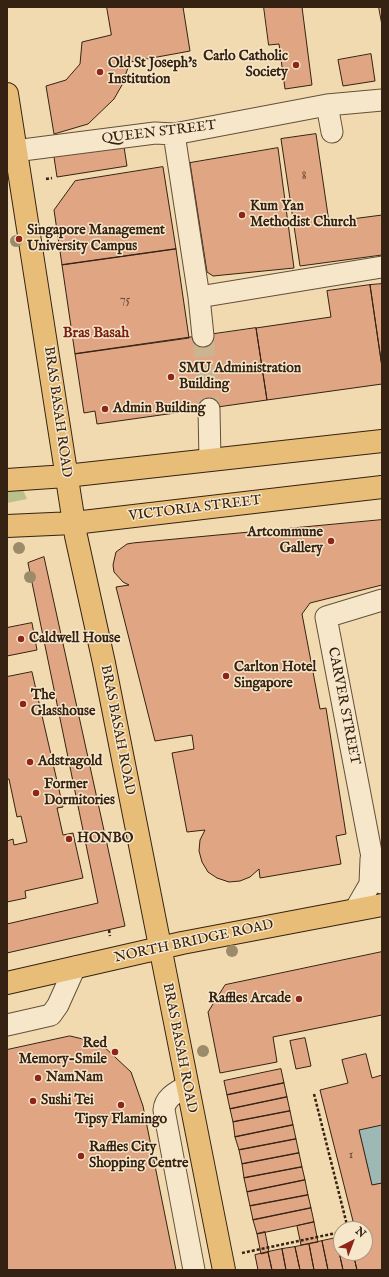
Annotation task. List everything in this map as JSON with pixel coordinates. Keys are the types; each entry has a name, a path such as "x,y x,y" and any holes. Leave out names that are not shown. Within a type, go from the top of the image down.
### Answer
{"main road":[{"name":"BRAS BASAH ROAD","path":"7,94 12,152 65,461 74,523 223,1264"},
{"path":"7,480 66,476 382,441"},
{"name":"VICTORIA STREET","path":"7,526 74,523 382,488"},
{"name":"NORTH BRIDGE ROAD","path":"7,982 160,948 382,905"}],"street":[{"name":"QUEEN STREET","path":"12,152 155,133 174,134 327,106 382,100"},
{"path":"327,106 332,132"},
{"path":"174,134 199,297 203,336"},
{"path":"199,297 382,267"},
{"path":"209,409 210,460"},
{"name":"CARVER STREET","path":"380,602 326,617 371,852 382,883"},
{"name":"CARVER STREET","path":"355,910 370,884 371,852"},
{"path":"7,1025 51,1015 58,1005 75,967"},
{"path":"187,1086 168,1098 164,1104 164,1110 194,1270"}],"path":[{"path":"46,179 52,178"},
{"path":"109,930 110,936"},
{"path":"314,1094 346,1221"},
{"path":"223,1264 333,1234"}],"green space":[{"path":"7,490 23,490 27,499 7,503"}],"water":[{"path":"382,1125 382,1183 372,1185 359,1130"}],"building":[{"name":"Old St Joseph's Institution","path":"107,7 183,7 190,51 130,62 122,85 114,99 88,124 54,134 46,86 66,80 80,64 82,42 111,35"},
{"name":"Carlo Catholic Society","path":"264,7 302,7 312,85 285,89 279,44 269,45"},
{"path":"379,7 382,7 382,25"},
{"path":"371,54 375,81 343,86 338,60"},
{"path":"316,134 329,222 382,215 382,255 300,266 281,139"},
{"path":"124,147 127,166 57,177 54,157"},
{"name":"Kum Yan Methodist Church","path":"278,148 294,268 213,276 207,272 190,163"},
{"path":"163,167 176,249 62,265 54,210 75,181"},
{"path":"176,249 189,338 75,354 62,265"},
{"path":"382,284 382,367 370,285"},
{"path":"370,285 382,367 382,384 267,400 256,328 331,317 327,291"},
{"name":"SMU Administration Building","path":"256,328 267,400 97,424 95,411 84,413 75,354"},
{"name":"Carlton Hotel Singapore","path":"382,520 382,585 310,603 302,614 320,709 326,708 346,834 336,836 341,864 260,878 259,869 250,877 240,881 229,882 217,878 208,872 202,862 199,851 200,840 205,830 187,832 172,753 194,749 192,735 155,741 116,587 129,585 123,582 114,572 113,565 116,552 127,544 133,543"},
{"path":"44,557 125,926 7,953 7,924 98,903 28,563"},
{"name":"Caldwell House","path":"32,623 37,650 7,656 7,628"},
{"name":"Former Dormitories","path":"32,672 63,807 57,808 63,835 73,833 83,878 25,891 26,898 7,902 7,841 13,839 14,845 27,842 21,816 17,817 9,779 7,779 7,677"},
{"name":"Raffles Arcade","path":"382,952 382,1015 273,1037 277,1062 220,1073 208,1012 225,985"},
{"name":"Raffles City Shopping Centre","path":"70,1036 100,1043 131,1072 143,1106 176,1270 7,1270 7,1050"},
{"path":"305,1038 311,1066 296,1069 290,1041"},
{"path":"366,1054 372,1078 382,1075 382,1125 359,1130 372,1185 382,1183 382,1270 357,1270 355,1261 373,1261 373,1221 353,1221 320,1090 348,1083 342,1060"},
{"path":"281,1069 284,1083 227,1095 224,1081"},
{"path":"284,1083 287,1097 230,1109 227,1095"},
{"path":"287,1097 290,1111 233,1122 230,1109"},
{"path":"290,1111 293,1125 235,1137 233,1122"},
{"path":"293,1125 296,1139 239,1150 235,1137"},
{"path":"296,1139 299,1153 242,1164 239,1150"},
{"path":"299,1153 302,1167 244,1178 242,1164"},
{"path":"302,1167 305,1180 247,1192 244,1178"},
{"path":"305,1180 308,1195 250,1206 247,1192"},
{"path":"308,1195 311,1208 253,1220 250,1206"},
{"path":"311,1208 314,1222 257,1234 253,1220"},
{"path":"314,1222 318,1242 301,1245 297,1226"},
{"path":"265,1232 269,1252 261,1254 257,1234"},
{"path":"333,1239 333,1261 341,1261 343,1270 328,1270 322,1241"},
{"path":"322,1241 328,1270 314,1270 309,1244"},
{"path":"309,1244 314,1270 300,1270 295,1247"},
{"path":"295,1247 300,1270 286,1270 282,1249"},
{"path":"282,1249 286,1270 272,1270 268,1252"},
{"path":"268,1252 272,1270 258,1270 255,1255"},
{"path":"341,1261 355,1261 357,1270 343,1270"}],"tunnel":[{"path":"203,336 209,409"}],"place":[{"name":"Carlo Catholic Society","path":"296,65"},
{"name":"Old St Joseph's Institution","path":"100,72"},
{"name":"Kum Yan Methodist Church","path":"242,215"},
{"name":"Singapore Management University Campus","path":"19,239"},
{"name":"SMU Administration Building","path":"171,377"},
{"name":"Admin Building","path":"105,409"},
{"name":"Artcommune Gallery","path":"331,541"},
{"name":"Caldwell House","path":"21,639"},
{"name":"Carlton Hotel Singapore","path":"226,676"},
{"name":"The Glasshouse","path":"23,704"},
{"name":"Adstragold","path":"30,762"},
{"name":"Former Dormitories","path":"36,793"},
{"name":"HONBO","path":"69,839"},
{"name":"Raffles Arcade","path":"299,999"},
{"name":"Red Memory-Smile","path":"115,1052"},
{"name":"NamNam","path":"38,1078"},
{"name":"Sushi Tei","path":"33,1101"},
{"name":"Tipsy Flamingo","path":"121,1105"},
{"name":"Raffles City Shopping Centre","path":"81,1156"}],"district":[{"name":"Bras Basah","path":"96,334"}]}
